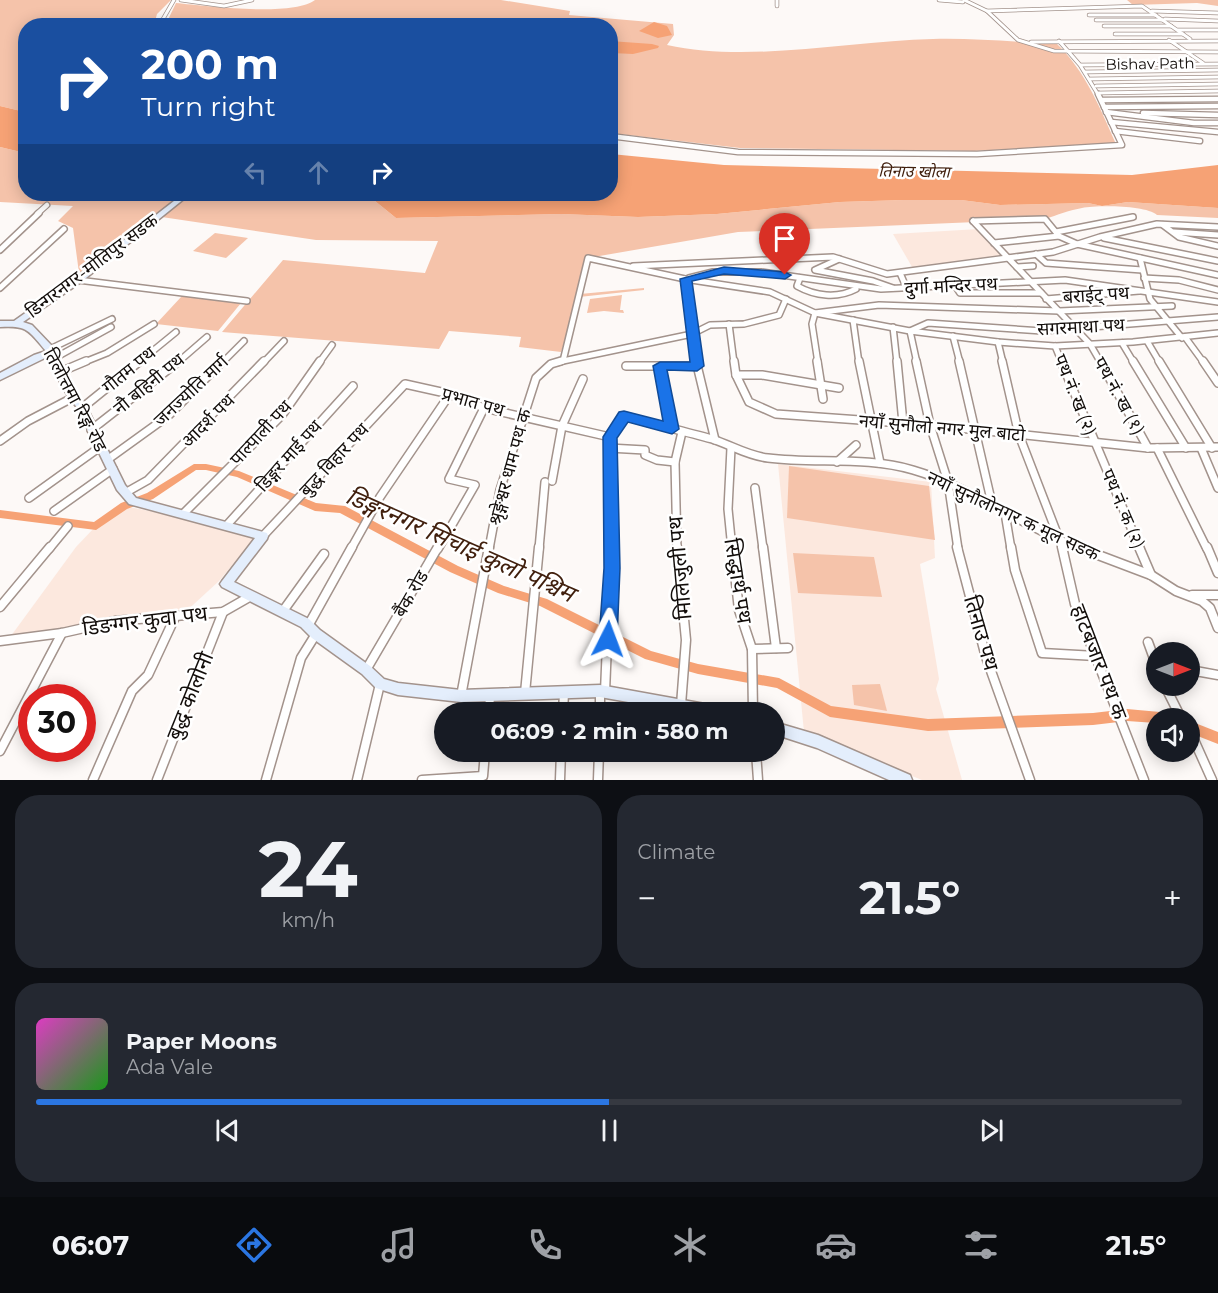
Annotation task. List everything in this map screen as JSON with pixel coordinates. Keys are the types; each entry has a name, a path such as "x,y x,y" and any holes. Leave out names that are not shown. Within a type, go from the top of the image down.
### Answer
{"street":[{"path":"164,18 174,0"},
{"path":"181,0 224,6 252,0"},
{"path":"777,0 777,6"},
{"path":"939,0 964,1 987,11 1018,40 1054,51 1071,53 1218,51"},
{"path":"1126,1 1133,6"},
{"path":"987,11 1133,6 1150,10 1190,39"},
{"path":"1082,10 1218,13"},
{"path":"1118,10 1149,34"},
{"path":"1089,15 1157,15"},
{"path":"1096,20 1218,21"},
{"path":"1104,26 1172,26"},
{"path":"1177,30 1218,30"},
{"path":"1115,34 1184,34"},
{"path":"1018,40 1190,39 1218,41"},
{"path":"1169,40 1204,63"},
{"path":"618,137 738,152 977,153 1122,145 1096,86 1059,41"},
{"path":"1157,63 1218,113"},
{"name":"Bishav Path","path":"1081,65 1218,64"},
{"path":"1085,72 1218,70"},
{"path":"1090,79 1218,77"},
{"path":"1096,86 1218,84"},
{"path":"1099,93 1218,91"},
{"path":"1102,100 1218,99"},
{"path":"1105,110 1218,106"},
{"path":"1105,110 1194,123 1218,123"},
{"path":"1130,114 1218,113"},
{"path":"1111,122 1218,132"},
{"path":"1115,131 1200,141"},
{"name":"डिन्गरनगर-मोतिपुर सडक","path":"16,323 78,280 178,201"},
{"path":"0,250 47,205"},
{"path":"994,243 1058,234 1132,217"},
{"name":"पथ नं. ख (१)","path":"1058,234 1045,219 973,221 1090,344 1148,448"},
{"path":"1162,224 1179,237 1218,246"},
{"path":"618,266 839,259 887,274 1009,259 1162,224 1218,227"},
{"path":"0,288 64,229"},
{"path":"1172,232 1218,235"},
{"path":"1058,234 1077,244 1218,275"},
{"path":"1100,237 1218,261"},
{"path":"1036,254 1046,263 1142,270"},
{"path":"563,361 588,258 686,279 770,292 815,313 910,331 998,342 1055,346 1122,343 1218,333"},
{"path":"1140,258 1146,291 1155,306 1183,337 1218,383"},
{"path":"839,259 815,270 873,281 896,289"},
{"path":"1017,267 1033,266"},
{"name":"दुर्गा मन्दिर पथ","path":"686,279 724,270 800,278 857,289 907,289 1065,280 1218,302"},
{"path":"900,273 907,289"},
{"path":"800,278 797,286 828,295 851,293 857,289"},
{"path":"1144,278 1179,280 1218,290"},
{"path":"686,279 697,366 716,440"},
{"path":"78,280 247,301"},
{"path":"956,286 960,293 1041,293"},
{"name":"बराईट् पथ","path":"1046,299 1146,291"},
{"name":"श्रृङ्गेश्वर धाम पथ क","path":"461,696 500,490 523,416 541,370 551,363 692,334 710,325 751,323 779,315 786,299"},
{"path":"815,313 879,305 1059,311 1172,306"},
{"path":"815,313 812,324 823,399"},
{"name":"सगरमाथा पथ","path":"910,331 928,322 1042,331 1218,317"},
{"path":"51,353 112,319"},
{"path":"853,320 860,372 880,463"},
{"path":"0,324 16,323"},
{"name":"तिलोत्तमा रिङ्ग रोड","path":"16,323 29,327 51,353 74,398 82,408 100,447 132,499"},
{"path":"60,372 107,353 154,324"},
{"name":"नयाँ सुनौलो नगर मुल बाटो","path":"729,324 736,375 750,402 776,414 930,425 1148,448 1215,447"},
{"path":"0,377 37,357 111,327"},
{"path":"893,327 893,347 903,423"},
{"name":"तिनाउ पथ","path":"910,331 930,425 948,482 955,539 1007,721 1030,780"},
{"name":"गौतम पथ","path":"82,408 176,332"},
{"path":"953,336 977,430 992,504"},
{"name":"नौ बहिनी पथ","path":"91,430 149,387 207,337"},
{"path":"1147,340 1194,421 1215,447"},
{"name":"जनज्योति मार्ग","path":"54,511 168,417 244,341"},
{"name":"आदर्श पथ","path":"132,499 284,341"},
{"name":"हाटबजार पथ क","path":"998,342 1019,435 1060,541 1075,604 1144,780"},
{"path":"1122,343 1186,448"},
{"name":"पाल्पाली पथ","path":"183,514 282,415 333,345"},
{"name":"पथ नं. ख (२)","path":"1055,346 1095,444"},
{"path":"626,366 697,366"},
{"path":"660,366 672,429"},
{"path":"736,375 768,375 821,387 839,388"},
{"path":"525,693 533,599 548,482 562,426 583,379"},
{"name":"प्रभात पथ","path":"405,384 450,394 484,408 610,437"},
{"name":"बुद्ध विहार पथ","path":"263,536 405,384"},
{"name":"डिङ्गर माई पथ","path":"226,526 352,386"},
{"path":"266,780 301,658 312,630 366,523 450,394"},
{"path":"0,441 28,422 74,398"},
{"name":"बैंक रोड","path":"366,670 475,485 449,479 484,408"},
{"name":"नयाँ सुनौलोनगर क मूल सडक","path":"610,437 624,416 716,440 731,448 766,458 880,463 911,469 948,482 1060,541 1151,575 1188,596 1203,601 1210,609 1218,628"},
{"name":"मिलिजुली पथ","path":"681,702 686,640 675,523 675,462 682,432"},
{"path":"602,702 612,568 610,437"},
{"name":"पथ नं. क (२)","path":"1095,444 1151,575"},
{"path":"837,462 856,445"},
{"path":"29,498 100,447"},
{"path":"609,448 645,450 645,454 657,460 675,462"},
{"name":"सिद्धार्थ पथ","path":"731,448 728,509 738,610 752,653 753,702"},
{"path":"1156,448 1196,522 1218,573"},
{"path":"1201,448 1218,488"},
{"name":"सिद्धार्थ पथ","path":"755,488 776,648"},
{"path":"132,499 263,536 226,584 284,611 366,670 380,684 398,689 461,696 603,692 663,702"},
{"path":"1005,513 1015,570 1042,652 1096,656"},
{"path":"0,607 68,526"},
{"path":"284,611 324,554"},
{"path":"1188,596 1218,595"},
{"name":"डिङग्गर कुवा पथ","path":"0,641 62,633 115,621 224,612 252,596"},
{"name":"बुद्ध कोलोनी","path":"157,780 224,612"},
{"path":"93,780 132,691 148,675 176,615"},
{"path":"0,751 62,633"},
{"path":"752,653 788,648"},
{"path":"1200,672 1218,675"},
{"path":"357,780 380,684"},
{"path":"564,692 564,702"},
{"path":"490,694 490,702"},
{"path":"785,732 818,742 892,777 905,780"},
{"path":"1200,753 1212,780"},
{"path":"422,780 483,776 484,762"},
{"path":"560,780 561,762"},
{"path":"598,762 598,780"},
{"path":"757,762 758,780"}],"shaded area":[{"path":"0,0 171,0 156,18 18,18 18,110 0,106"},
{"path":"315,0 501,0 570,11 569,15 604,18 169,18 176,3 249,9 288,8"},
{"path":"1127,0 1218,0 1218,6 1197,3 1133,5"},
{"path":"618,19 673,24 674,35 667,45 731,52 799,50 933,39 1057,44 1084,78 1116,144 974,151 740,148 618,134"},
{"path":"0,147 18,151 18,201 375,201 396,218 561,214 638,217 717,214 840,202 904,200 961,200 1000,205 1088,203 1102,206 1128,202 1218,208 1218,218 1157,215 1143,209 1098,206 1077,209 1045,219 738,232 588,258 580,294 644,288 644,290 579,297 561,352 519,347 521,337 449,331 439,349 222,332 283,260 425,273 438,241 316,240 155,216 79,273 73,228 58,221 73,206 0,202"},
{"path":"979,229 1009,259 915,272 893,234"},
{"path":"215,233 248,238 226,258 193,251"},
{"path":"622,295 620,310 624,313 604,311 587,313 590,299"},
{"path":"182,296 241,303 218,331 156,324"},
{"path":"778,464 931,482 935,558 920,564 939,679 936,689 962,780 922,780 804,732"},
{"path":"789,466 929,486 935,540 787,518"},
{"path":"124,506 226,526 248,532 254,539 219,581 182,615 8,640 76,547 96,526"},
{"path":"793,553 874,557 882,597 798,593"},
{"path":"880,684 887,711 854,705 852,685"}],"water":[{"path":"654,22 667,26 672,35 658,38 639,31"},
{"path":"618,42 659,46 658,48 633,54 618,53"},
{"path":"0,106 18,110 18,151 0,147"},
{"name":"तिनाउ खोला","path":"618,155 724,165 1132,175 1218,165 1218,208 1128,202 1102,206 1088,203 1000,205 961,200 904,200 840,202 717,214 638,217 561,214 396,218 375,201 618,201"}],"waterway":[{"name":"डिङ्गरनगर सिंचाई कुलो पश्चिम","path":"0,514 96,526 124,506 150,496 194,467 206,467 239,474 315,507 342,509 454,569 502,590 543,602 649,655 698,669 779,683 830,711 928,725 1093,719 1127,715 1146,717"},
{"name":"डिङ्गरनगर सिंचाई कुलो पश्चिम","path":"1200,731 1218,738"}],"route":[{"path":"608,639 612,568 610,437 624,416 672,429 660,366 697,366 686,279 724,270 785,275"}]}
